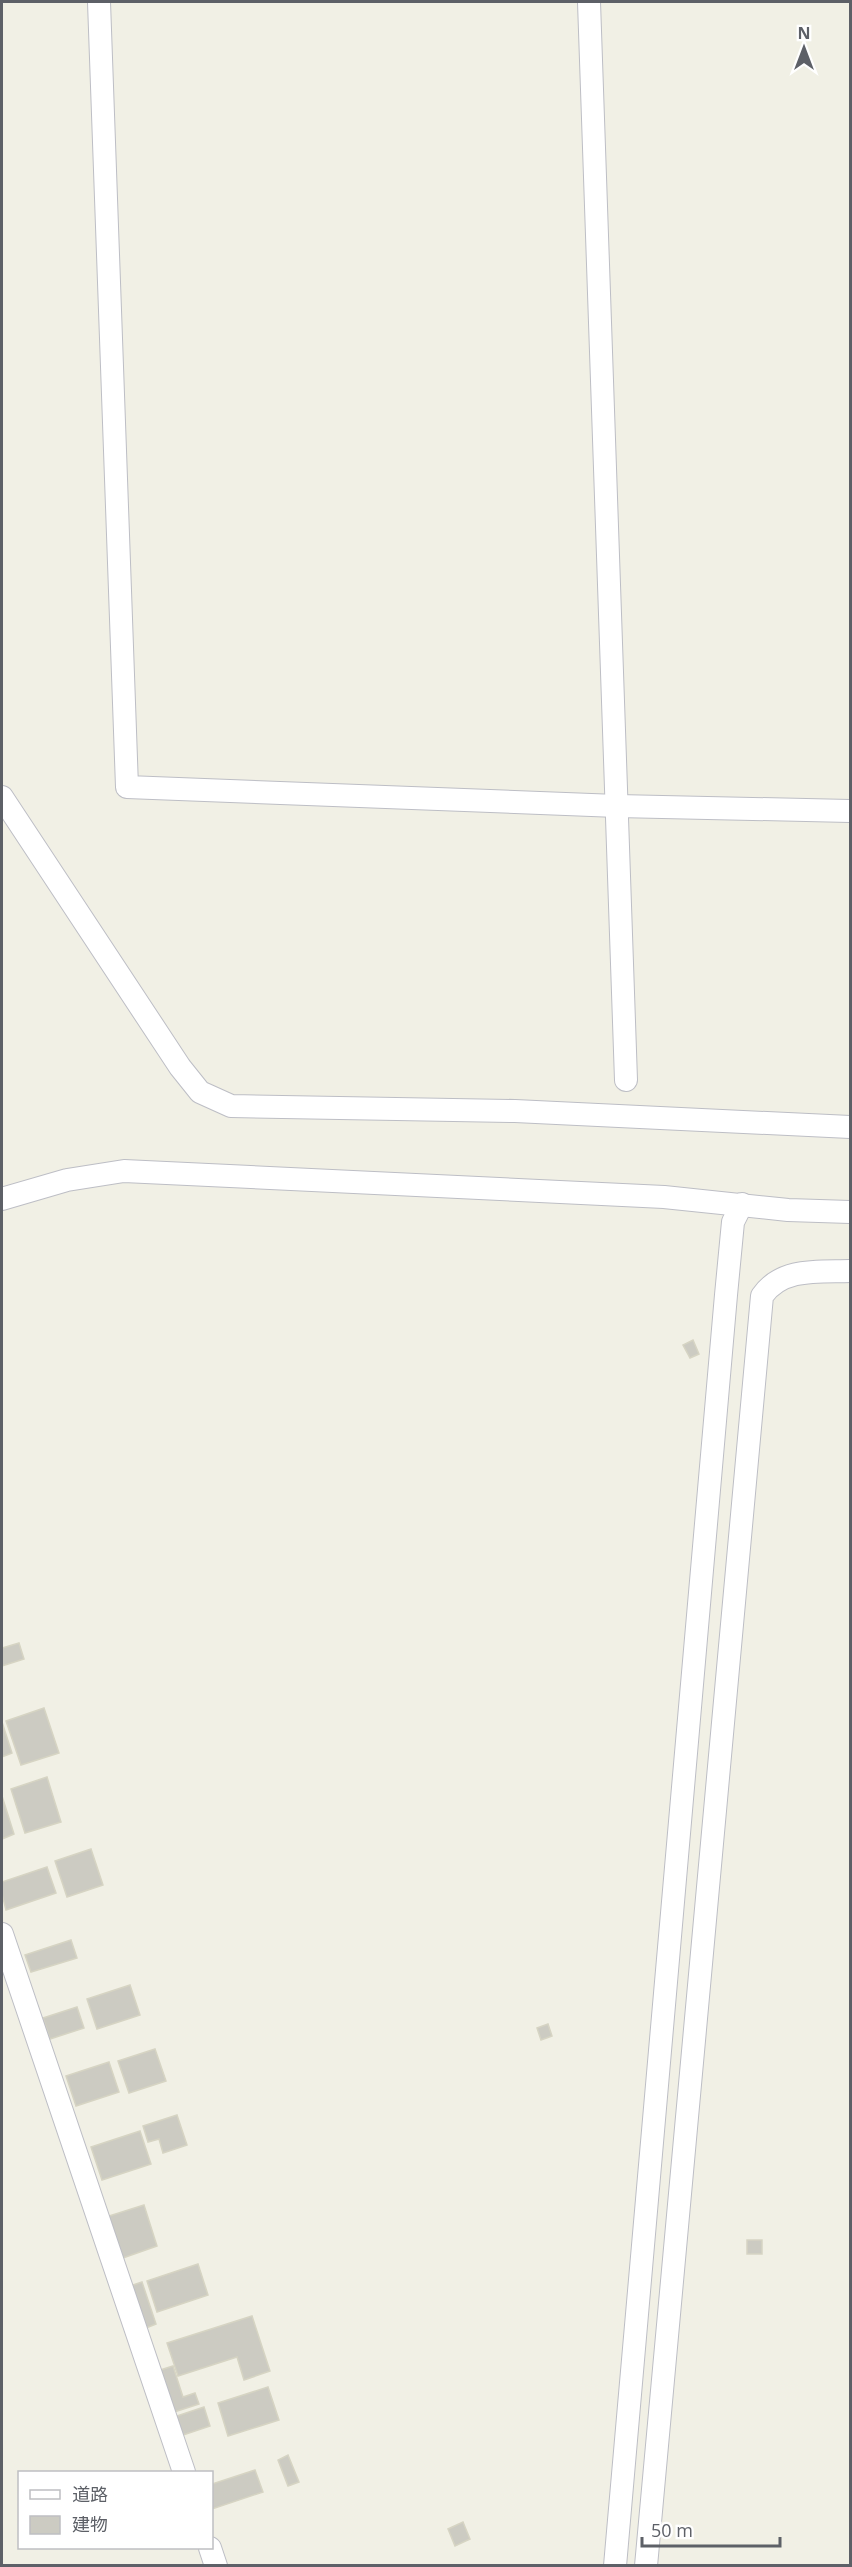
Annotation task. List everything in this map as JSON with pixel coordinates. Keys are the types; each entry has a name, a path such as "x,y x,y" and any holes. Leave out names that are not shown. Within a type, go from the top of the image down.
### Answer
{"street":[{"path":"99,2 127,787 617,806 850,811"},
{"path":"589,2 626,1080"},
{"path":"2,796 180,1067 200,1092 231,1106 515,1111 850,1127"},
{"path":"2,1199 67,1180 124,1171 664,1197 788,1210 850,1212"},
{"path":"615,2565 726,1295 733,1222 742,1204"},
{"path":"646,2565 762,1296 769,1286 789,1274 850,1271"},
{"path":"2,1934 184,2471"},
{"path":"211,2549 216,2565"}],"building":[{"path":"693,1340 699,1354 690,1358 683,1345"},
{"path":"19,1643 24,1659 2,1666 2,1648"},
{"path":"44,1708 59,1753 21,1765 6,1721"},
{"path":"2,1722 12,1753 2,1757"},
{"path":"47,1777 61,1822 25,1833 11,1789"},
{"path":"2,1796 14,1834 2,1839"},
{"path":"91,1849 103,1885 67,1897 55,1861"},
{"path":"47,1867 56,1893 6,1910 2,1882"},
{"path":"71,1940 77,1958 31,1972 25,1955"},
{"path":"130,1985 140,2015 97,2029 87,1999"},
{"path":"77,2007 84,2028 50,2039 43,2018"},
{"path":"548,2024 552,2036 541,2040 537,2028"},
{"path":"155,2049 166,2081 129,2093 118,2061"},
{"path":"109,2062 119,2092 76,2106 66,2076"},
{"path":"177,2115 187,2145 163,2153 159,2139 148,2142 143,2126"},
{"path":"140,2131 151,2164 102,2180 91,2147"},
{"path":"144,2205 157,2246 120,2259 106,2217"},
{"path":"747,2240 762,2240 762,2254 747,2254"},
{"path":"198,2264 208,2295 157,2312 147,2281"},
{"path":"142,2282 156,2324 141,2330 127,2287"},
{"path":"252,2316 270,2371 244,2380 237,2357 178,2376 167,2343"},
{"path":"173,2366 183,2397 195,2393 199,2404 171,2413 157,2371"},
{"path":"268,2387 279,2420 228,2436 218,2403"},
{"path":"204,2407 210,2426 177,2437 171,2418"},
{"path":"288,2455 299,2482 288,2486 278,2460"},
{"path":"255,2470 263,2492 213,2509 213,2484"},
{"path":"463,2522 470,2539 455,2546 448,2529"}]}
